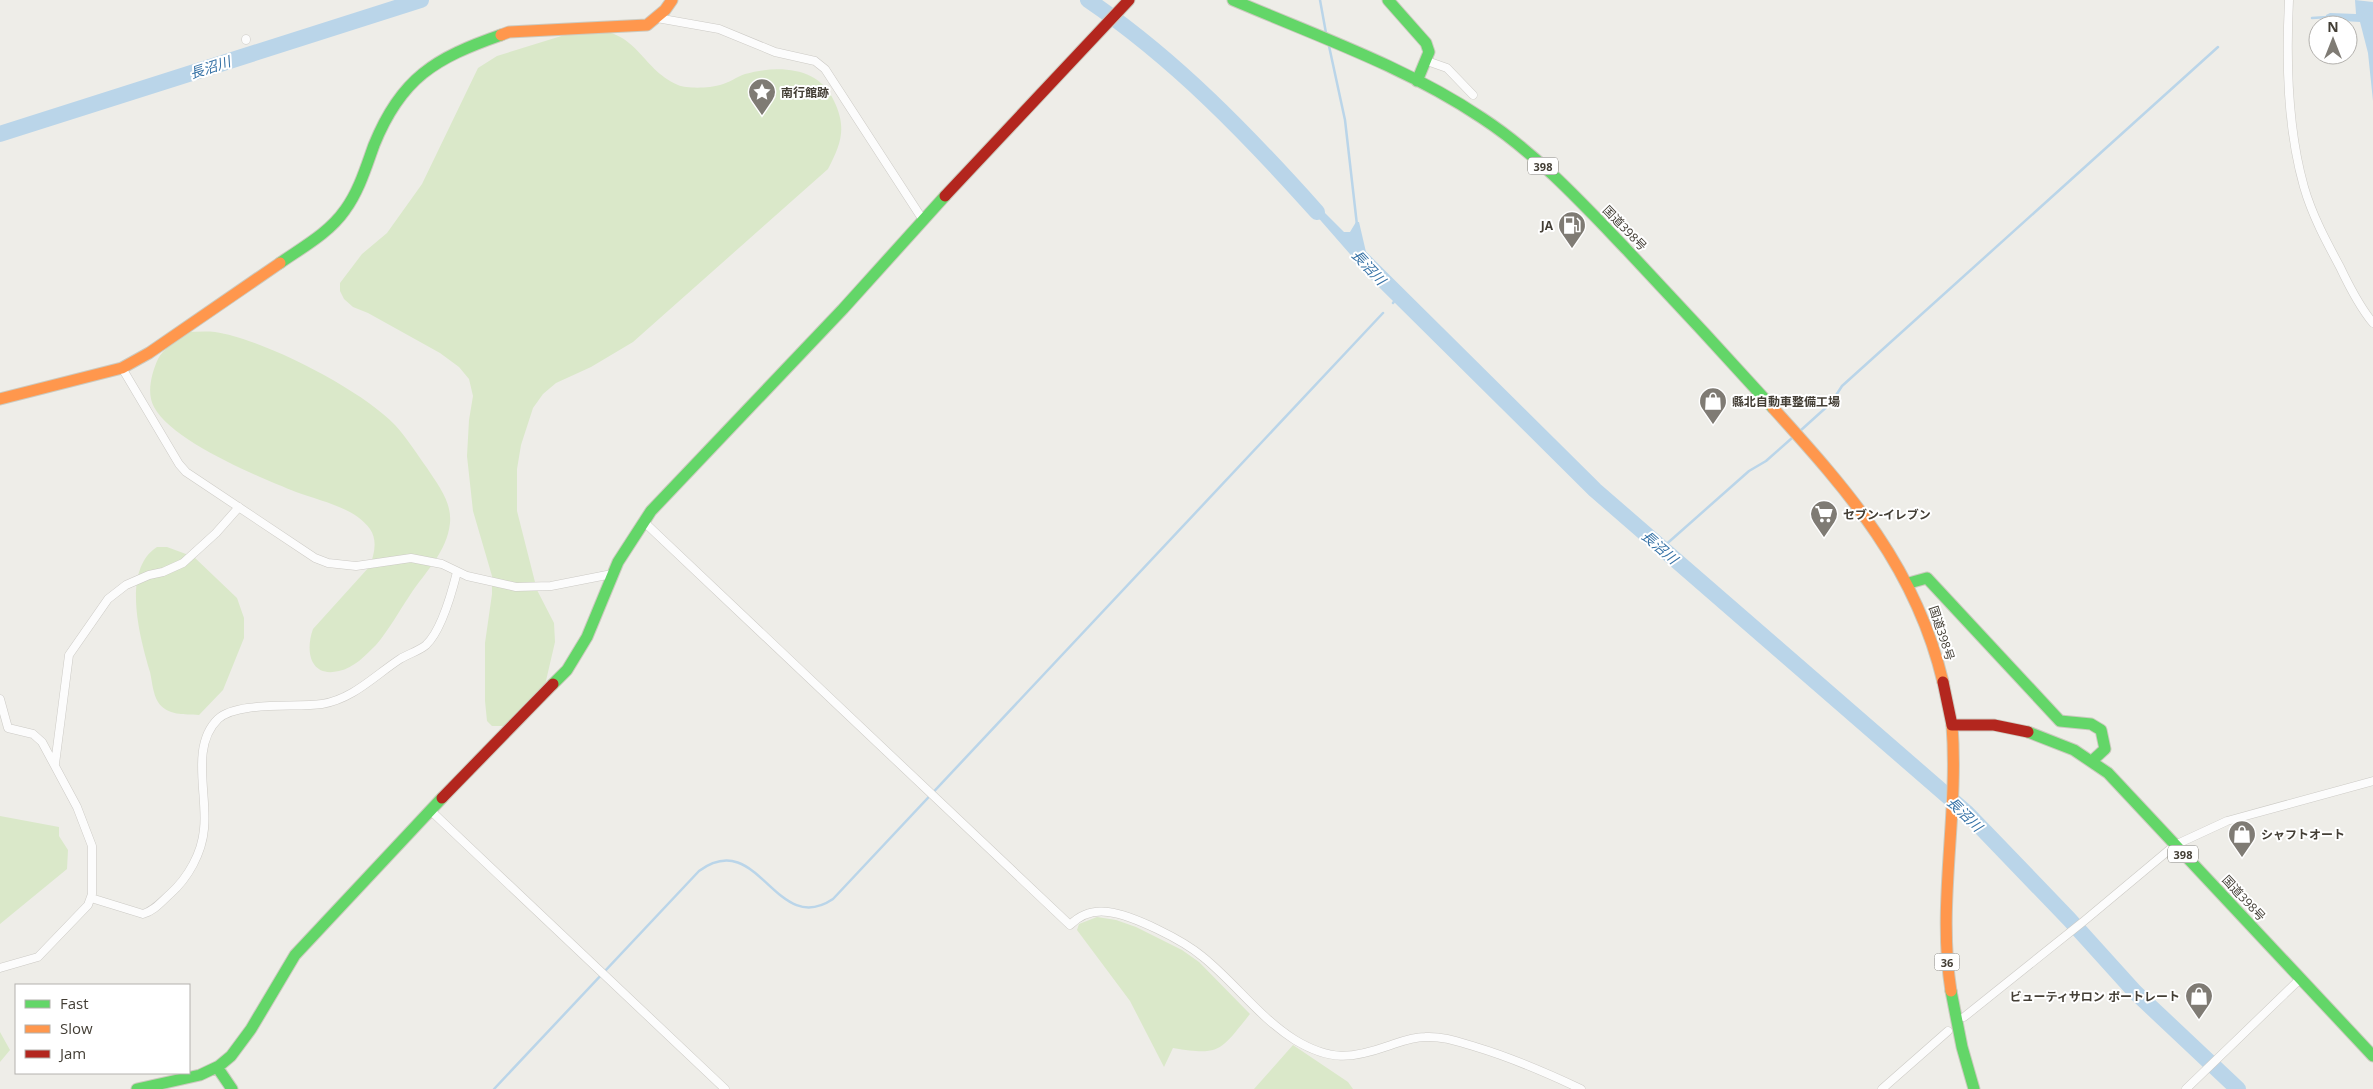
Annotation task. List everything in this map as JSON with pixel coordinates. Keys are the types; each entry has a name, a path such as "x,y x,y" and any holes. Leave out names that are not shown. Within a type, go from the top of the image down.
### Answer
{"main road":[{"path":"0,399 122,368 149,352 309,243 335,222 354,198 395,102 410,82 425,71 490,39 509,32 647,25 657,18 672,0"},
{"path":"137,1089 195,1076 217,1067 229,1057 252,1028 295,954 430,810 567,670 587,637 612,574 624,550 643,521 843,309 922,220 1129,0"},
{"name":"国道398号","path":"1233,0 1417,81 1481,117 1511,139 1559,181 1694,320 1805,444 1867,521 1909,583 1924,617 1948,700 1952,725 1970,723 2013,728 2053,740 2093,760 2373,1056"},
{"path":"1388,0 1426,43 1429,52 1427,61 1417,81"},
{"name":"国道398号","path":"1909,583 1927,578 2060,721 2092,723 2100,728 2105,738 2105,749 2093,760"},
{"name":"36","path":"1952,725 1954,764 1952,832 1946,917 1947,960 1952,1004 1974,1089"},
{"path":"217,1067 232,1089"}],"street":[{"path":"2290,0 2290,106 2304,188 2326,242 2373,323"},
{"path":"657,18 719,29 775,52 815,61 825,69 922,220"},
{"path":"1427,61 1446,68 1473,95"},
{"path":"122,368 178,464 186,472 239,506 297,548 328,564 356,566 411,558 442,564 457,572 504,585 532,588 612,574"},
{"path":"55,764 69,655 108,598 126,585 182,563 216,533 239,506"},
{"path":"643,521 1070,925 1077,918 1088,914 1108,912 1171,937 1203,957 1285,1034 1305,1046 1326,1055 1348,1057 1366,1054 1407,1039 1425,1037 1448,1039 1520,1061 1582,1089"},
{"path":"91,898 143,914 150,912 174,890 190,871 202,843 204,829 203,748 208,732 219,719 236,710 322,704 364,686 399,660 426,644 442,616 457,572"},
{"path":"0,699 8,728 33,734 42,742 55,764 92,846 91,898 38,957 0,968"},
{"path":"1964,1017 2175,845 2227,821 2373,781"},
{"path":"430,810 725,1089"},
{"path":"2186,1089 2300,979"},
{"path":"1882,1089 1948,1031"}],"green space":[{"path":"584,29 617,35 637,50 654,69 682,86 699,88 716,86 757,71 783,69 808,75 827,89 834,101 840,120 841,136 828,169 633,342 591,367 556,383 543,394 533,408 521,445 517,469 517,511 537,590 554,623 555,642 545,685 518,722 504,726 492,726 487,721 485,701 485,643 492,594 492,576 473,511 467,456 469,420 473,396 469,379 459,367 440,353 368,313 353,307 344,299 340,291 340,283 362,254 387,233 422,184 478,68 497,56"},
{"path":"185,332 215,332 259,345 311,368 360,397 380,411 395,425 440,487 447,501 450,523 445,543 440,552 381,639 364,657 350,667 329,672 316,667 310,654 311,637 313,629 370,566 373,557 374,538 370,529 363,521 346,510 296,492 218,457 179,433 164,420 154,407 150,395 152,376 160,355"},
{"path":"157,547 167,547 194,557 237,598 244,618 244,638 223,690 199,715 166,710 156,699 154,691 138,624 136,588 139,571 146,558"},
{"path":"0,816 59,827 59,836 68,850 67,869 0,924"},
{"path":"1097,917 1116,920 1136,927 1182,950 1199,962 1250,1014 1232,1036 1218,1048 1211,1051 1201,1051 1173,1048 1164,1067 1130,1001 1077,930 1079,924"},
{"path":"0,1032 10,1050 0,1062"},
{"path":"1293,1045 1348,1082 1353,1089 1254,1089"}],"water":[{"path":"2355,0 2373,2 2373,101 2368,53 2360,22 2358,22 2358,15 2326,15 2330,13 2356,14"},
{"path":"1306,194 1344,232 1350,232 1356,222 1359,222 1366,252 1379,269 1370,277 1301,198"}],"waterway":[{"name":"長沼川","path":"0,134 421,0"},
{"name":"長沼川","path":"1088,0 1151,47 1209,99 1317,212"},
{"path":"1320,0 1326,33"},
{"path":"1329,46 1345,120 1357,225"},
{"path":"1800,431 1831,403 1842,386 2218,47"},
{"name":"長沼川","path":"1360,257 1595,490 1967,813 2069,919 2135,992 2238,1089"},
{"name":"長沼川","path":"1393,303 1398,296"},
{"path":"494,1089 699,871 720,861 737,862 752,871 781,896 796,905 813,907 833,899 1383,313"},
{"path":"1662,548 1749,471 1766,461 1792,438"}],"traffic: fast":[{"path":"1233,0 1360,53 1423,83 1482,118 1522,147 1593,215 1773,408"},
{"path":"1388,0 1426,43 1429,52 1417,81"},
{"path":"280,263 323,233 345,210 358,187 385,122 396,103 409,87 439,62 457,52 501,35"},
{"path":"553,684 567,670 587,637 618,562 651,511 843,309 945,196"},
{"path":"1909,583 1927,578 2060,721 2091,724 2101,730 2105,749 2093,760"},
{"path":"2028,732 2074,750 2108,773 2373,1056"},
{"path":"137,1089 200,1075 219,1066 231,1056 251,1029 295,955 442,798"},
{"path":"1951,991 1962,1047 1974,1089"},
{"path":"217,1067 232,1089"}],"traffic: slow":[{"path":"501,35 509,32 647,25 665,10 672,0"},
{"path":"0,399 122,368 149,353 280,263"},
{"path":"1773,408 1854,502 1877,534 1898,568 1916,603 1931,641 1943,682"},
{"path":"1951,991 1946,925 1953,792 1952,725"}],"traffic: jam":[{"path":"945,196 1129,0"},
{"path":"1943,682 1952,725 1994,725 2028,732"},
{"path":"442,798 553,684"}],"place":[{"name":"南行館跡","path":"762,116"},
{"name":"JA","path":"1572,249"},
{"name":"縣北自動車整備工場","path":"1713,425"},
{"name":"セブン-イレブン","path":"1824,538"},
{"name":"シャフトオート","path":"2242,858"},
{"name":"ビューティサロン ポートレート","path":"2199,1020"}]}
